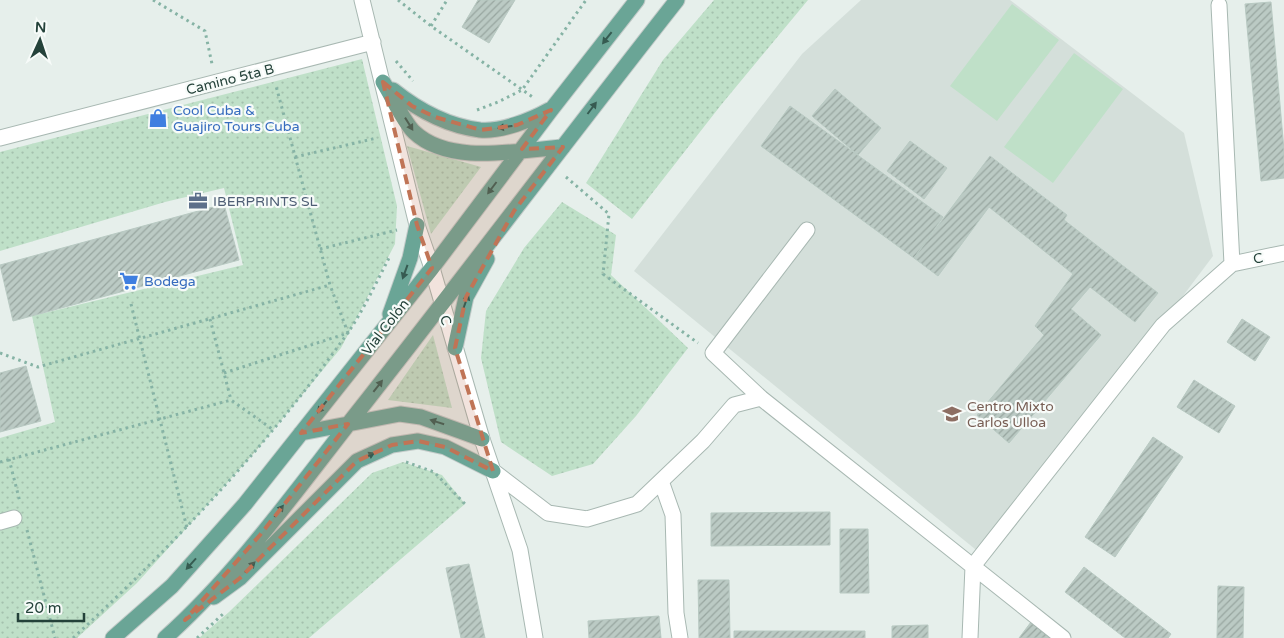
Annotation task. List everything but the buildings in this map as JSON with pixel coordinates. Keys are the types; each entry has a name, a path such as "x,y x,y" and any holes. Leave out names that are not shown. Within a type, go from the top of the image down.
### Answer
{"main road":[{"name":"Vial Colón","path":"113,638 172,586 245,504 432,268 637,0"},
{"path":"185,620 260,535 442,306 677,0"},
{"path":"383,82 412,106 435,117 481,130 517,125 551,110"},
{"path":"383,82 414,131 443,149 487,154 563,147"},
{"path":"455,348 466,297 514,211"},
{"path":"384,328 410,258 417,224"},
{"path":"301,433 400,414 421,417 482,439"},
{"path":"164,638 240,578 357,461 392,445 418,441 445,447 492,471"}],"street":[{"name":"C","path":"362,0 417,224 432,268 492,471 520,550 536,638"},
{"path":"970,638 973,566 1163,325 1232,264 1219,5"},
{"name":"Camino 5ta B","path":"0,138 373,42"},
{"path":"807,230 713,354 761,398 1063,638"},
{"name":"C","path":"1232,264 1284,253"},
{"path":"492,471 548,512 587,519 636,504 703,441 734,405 761,398"},
{"path":"661,481 673,515 676,613 680,638"}],"path":[{"path":"153,0 205,31 216,83"},
{"path":"398,0 431,26 551,110"},
{"path":"431,26 447,0"},
{"path":"467,108 476,110 522,90 586,0"},
{"path":"392,55 417,85"},
{"path":"271,68 330,285 348,333"},
{"path":"295,157 395,133"},
{"path":"566,177 609,214 603,274 713,354"},
{"path":"320,249 400,229 399,234"},
{"path":"73,638 134,581 186,528 272,429 348,333 390,255"},
{"path":"0,353 38,367 330,285"},
{"path":"131,304 161,419 186,528"},
{"path":"210,318 231,400 272,429"},
{"path":"224,373 348,333"},
{"path":"0,462 231,400"},
{"path":"9,460 15,518 55,638"},
{"path":"403,462 434,472 465,504"},
{"path":"197,638 226,612"}],"highlighted area":[{"path":"383,82 412,106 435,117 481,130 517,125 551,110 522,149 563,147 514,211 466,297 455,348 493,471 445,447 418,441 392,445 357,461 240,578 185,620 260,535 348,424 301,433 432,268 417,225"}],"shaded area":[{"name":"Centro Mixto Carlos Ulloa","path":"861,0 1010,0 1184,133 1213,256 986,558 634,271 802,54"}],"green space":[{"path":"714,0 808,0 721,105 632,219 586,183 663,60"},
{"path":"1012,4 1059,40 997,121 950,86"},
{"path":"1074,53 1123,89 1053,183 1004,147"},
{"path":"362,59 397,206 395,244 341,348 255,452 137,583 77,638 0,638 0,438 55,422 32,316 243,265 224,188 165,202 0,251 0,152"},
{"path":"407,146 481,167 431,234"},
{"path":"562,202 616,235 611,275 688,348 636,416 593,464 552,476 501,442 481,358 486,311 524,248"},
{"path":"433,335 452,408 388,400"},
{"path":"403,462 442,475 465,504 309,638 199,638 229,612 372,473"}],"place":[{"name":"Cool Cuba & Guajiro Tours Cuba","path":"158,118"},
{"name":"IBERPRINTS SL","path":"198,201"},
{"name":"Bodega","path":"129,281"},
{"name":"Centro Mixto Carlos Ulloa","path":"952,414"}]}
